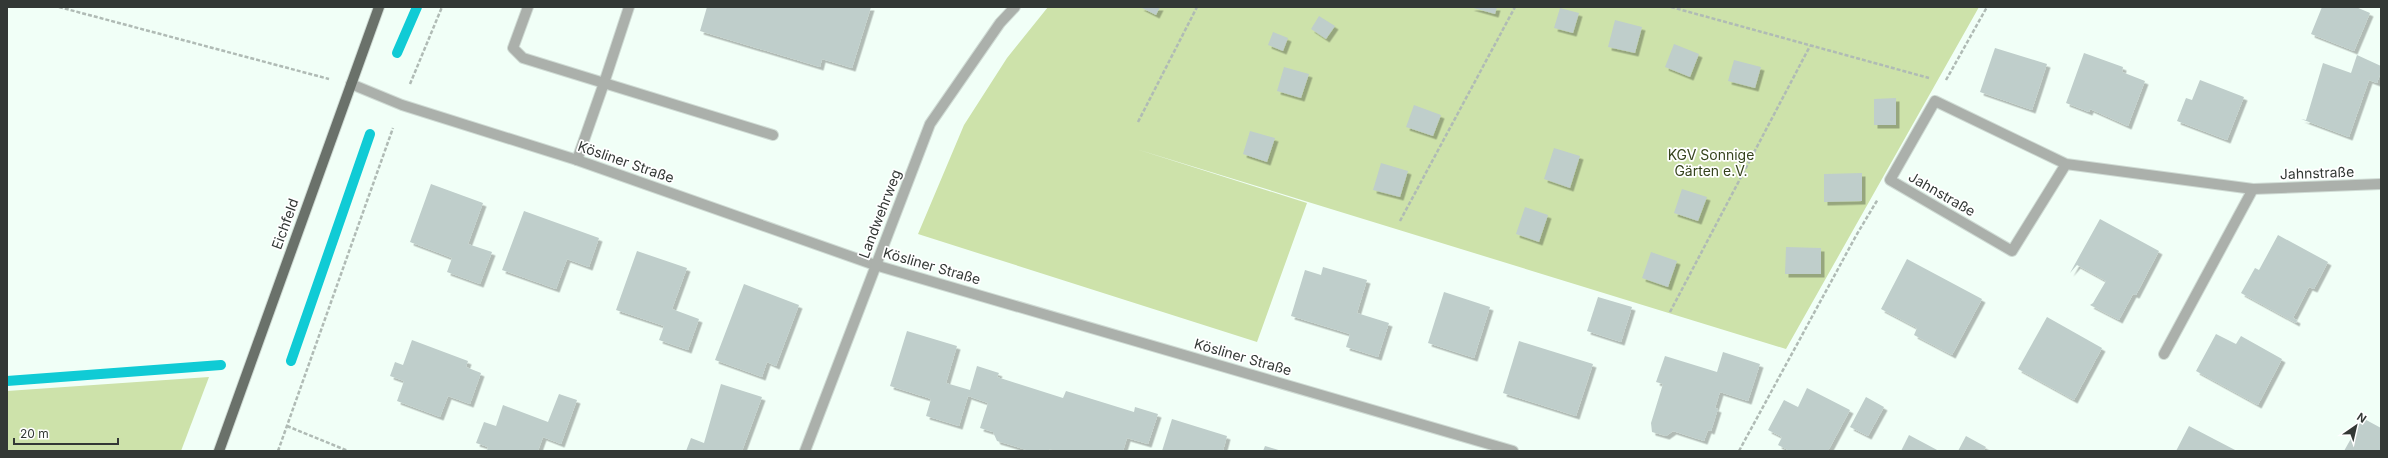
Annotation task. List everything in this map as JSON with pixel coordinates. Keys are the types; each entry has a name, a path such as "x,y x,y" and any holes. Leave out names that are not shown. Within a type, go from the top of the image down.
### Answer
{"main road":[{"name":"Eichfeld","path":"219,451 379,7"}],"street":[{"path":"528,7 513,48 523,58 774,135"},
{"path":"577,160 629,7"},
{"name":"Landwehrweg","path":"805,451 930,124 1000,23 1015,7"},
{"name":"Kösliner Straße","path":"350,84 402,105 577,160 875,265 1497,449 1513,451"},
{"name":"Jahnstraße","path":"2066,164 2012,251 1890,180 1935,101 2066,164 2253,189 2381,184"},
{"path":"2164,354 2253,189"}],"path":[{"path":"59,7 350,84"},
{"path":"278,451 402,105 442,7"},
{"path":"1138,122 1197,7"},
{"path":"1400,221 1515,7"},
{"path":"1671,7 1944,83"},
{"path":"1935,101 1987,7"},
{"path":"1670,312 1810,46"},
{"path":"1739,451 1857,234 1890,180"},
{"path":"287,426 348,451"}],"green space":[{"name":"KGV Sonnige Gärten e.V.","path":"1048,7 1979,7 1786,349 1136,149 1307,203 1257,342 918,234 964,125 1007,58"},
{"path":"209,377 181,451 7,451 7,391"}],"building":[{"path":"707,7 871,7 852,68 822,59 820,67 700,31"},
{"path":"1140,7 1160,7 1156,15"},
{"path":"1470,7 1497,7 1495,14"},
{"path":"2322,7 2356,7 2370,13 2354,51 2311,34"},
{"path":"1560,8 1579,13 1573,33 1554,28"},
{"path":"1319,16 1335,26 1326,39 1311,29"},
{"path":"1615,20 1642,27 1635,53 1608,47"},
{"path":"1273,32 1288,38 1283,51 1268,45"},
{"path":"1674,44 1699,54 1690,77 1665,67"},
{"path":"1995,48 2047,64 2032,110 1980,92"},
{"path":"2084,53 2123,67 2122,72 2145,81 2128,126 2090,109 2089,112 2066,103"},
{"path":"2357,55 2381,66 2381,72 2377,83 2369,80 2349,137 2301,119 2306,120 2323,63 2351,73"},
{"path":"1734,60 1761,67 1755,88 1728,81"},
{"path":"1284,67 1309,74 1301,98 1277,91"},
{"path":"2200,80 2244,97 2227,140 2177,121 2186,98 2192,100"},
{"path":"1896,98 1896,125 1874,125 1874,99"},
{"path":"1414,105 1441,115 1433,136 1406,127"},
{"path":"1250,131 1275,138 1267,162 1243,154"},
{"path":"1554,148 1580,156 1570,188 1544,179"},
{"path":"1381,163 1408,171 1400,197 1373,190"},
{"path":"1862,173 1862,201 1824,202 1824,174"},
{"path":"431,184 483,203 468,244 492,252 480,284 447,272 452,258 410,242"},
{"path":"1682,189 1707,197 1698,221 1674,213"},
{"path":"1525,207 1548,215 1539,242 1516,234"},
{"path":"524,211 599,238 589,267 567,259 556,289 502,270"},
{"path":"2100,219 2159,251 2136,295 2133,294 2119,320 2090,305 2093,303 2106,281 2077,265 2070,273"},
{"path":"2278,235 2328,262 2314,289 2309,287 2293,318 2297,320 2296,323 2241,293 2255,268 2259,270"},
{"path":"1786,247 1821,248 1821,274 1785,274"},
{"path":"637,251 687,268 672,309 699,319 688,350 659,340 664,326 616,310"},
{"path":"1651,252 1677,261 1668,287 1642,278"},
{"path":"1907,259 1982,299 1952,355 1914,335 1917,328 1881,309"},
{"path":"1323,267 1367,280 1357,313 1389,323 1378,357 1346,347 1350,334 1291,316 1305,270 1321,275"},
{"path":"744,284 799,305 776,366 767,362 762,377 715,360"},
{"path":"1444,292 1490,307 1474,358 1428,343"},
{"path":"1598,297 1632,307 1621,342 1587,331"},
{"path":"2047,317 2102,348 2074,400 2018,369"},
{"path":"907,331 957,346 946,383 970,390 977,366 999,373 997,377 1063,398 1066,391 1134,412 1135,407 1158,414 1148,444 1127,438 1123,451 1056,451 1049,449 1049,451 1030,451 997,441 993,432 980,428 988,403 968,396 959,426 926,416 931,399 890,386"},
{"path":"2216,334 2236,344 2241,336 2282,359 2258,405 2196,371"},
{"path":"412,340 468,361 466,367 481,373 470,404 448,396 440,417 397,401 404,381 390,376 395,362 403,365"},
{"path":"1519,341 1593,364 1576,416 1503,393"},
{"path":"1723,352 1760,364 1748,401 1720,392 1715,408 1718,409 1711,431 1708,430 1704,441 1673,431 1666,436 1652,432 1651,423 1663,384 1656,382 1665,356 1717,372"},
{"path":"721,384 762,397 742,451 686,451 691,438 704,443"},
{"path":"1807,388 1850,410 1828,451 1790,451 1778,445 1782,437 1768,430 1784,400 1798,407"},
{"path":"559,394 577,400 561,444 543,437 538,451 487,451 488,447 476,443 484,422 496,426 503,405 548,422"},
{"path":"1866,397 1884,407 1868,436 1850,427"},
{"path":"2357,415 2381,428 2381,451 2344,451 2362,419"},
{"path":"1172,419 1227,436 1223,451 1162,451"},
{"path":"2189,426 2237,451 2176,451"},
{"path":"1909,435 1939,451 1901,451"},
{"path":"1966,436 1986,447 1983,451 1958,451"},
{"path":"1265,446 1282,451 1263,451"}],"waterway":[{"path":"397,53 417,7"},
{"path":"291,361 370,134"},
{"path":"7,381 221,365"}]}
